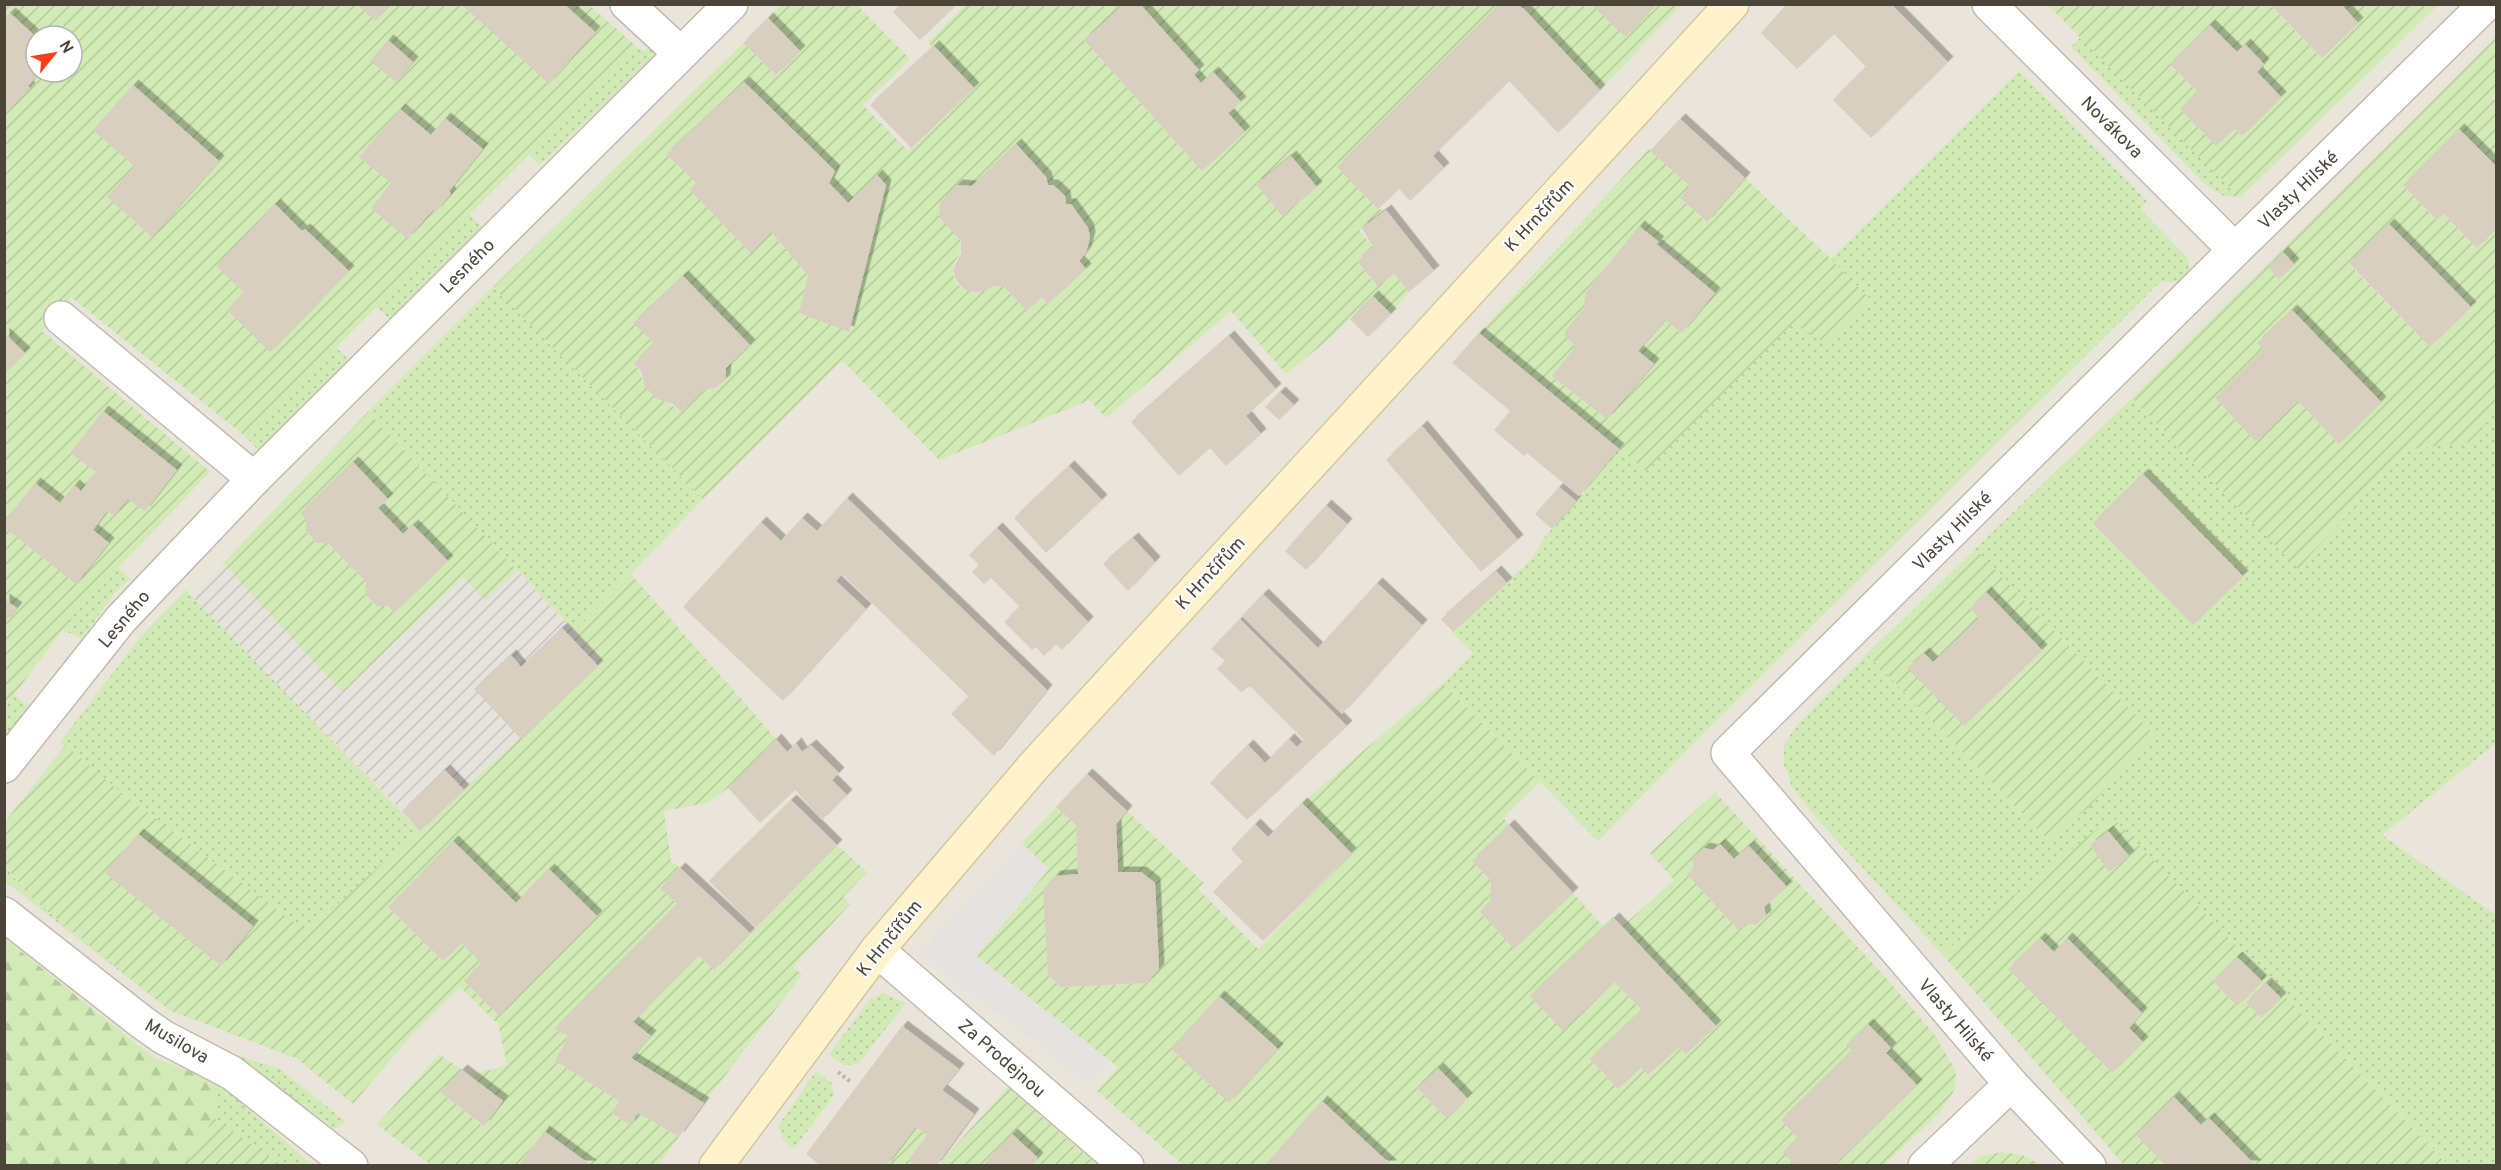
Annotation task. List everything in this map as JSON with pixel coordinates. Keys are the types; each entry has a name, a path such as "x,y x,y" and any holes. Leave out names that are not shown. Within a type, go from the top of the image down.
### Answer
{"street":[{"path":"627,4 680,54"},
{"name":"Lesného","path":"4,766 121,619 254,479 730,4"},
{"name":"K Hrnčířům","path":"716,1166 877,950 1033,767 1732,4"},
{"name":"Novákova","path":"1989,4 2235,250"},
{"name":"Vlasty Hilské","path":"2089,1166 2011,1084 1728,753 2486,4"},
{"path":"61,318 254,479"},
{"name":"Musilova","path":"4,914 143,1023 163,1037 232,1073 351,1166"},
{"name":"Za Prodejnou","path":"877,950 1127,1166"},
{"path":"1925,1166 2011,1084"}],"shaded area":[{"path":"5,5 2496,5 2496,1165 5,1165"},
{"path":"223,563 342,691 463,576 485,599 517,570 603,662 598,666 562,628 521,667 510,656 474,689 521,739 464,790 445,770 402,811 193,598"},
{"path":"1022,843 1049,869 976,956 1110,1061 1090,1084 920,953"}],"green space":[{"path":"5,5 589,5 637,47 246,437 71,297 42,331 210,472 76,612 5,707"},
{"path":"781,5 857,5 910,59 863,105 908,151 973,89 928,42 965,5 1124,5 1084,40 1202,171 1245,132 1228,113 1241,101 1214,72 1201,83 1140,5 1500,5 1338,167 1378,209 1386,210 1359,230 1373,247 1357,261 1376,286 1394,274 1409,292 1391,314 1372,297 1329,339 1286,374 1231,311 1106,418 1090,400 939,460 842,360 703,499 493,287 743,43 776,75 800,51 768,18","holes":["744,82 835,170 829,183 848,203 877,175 886,185 849,331 799,313 808,275 771,232 691,189 696,183 666,154","1016,144 1046,177 1048,185 1054,185 1065,196 1066,204 1071,204 1085,225 1090,240 1089,247 1079,261 1086,269 1048,304 1041,297 1027,311 1004,287 993,286 980,291 961,287 956,282 953,268 962,246 954,232 939,217 940,202 957,185 972,186","1291,156 1316,187 1282,215 1256,184","682,276 749,345 726,368 725,380 715,388 704,390 681,412 655,396 644,383 634,363 654,343 634,322"]},
{"path":"1516,5 1681,5 1600,90 1524,10"},
{"path":"2048,5 2270,5 2322,58 2358,23 2341,5 2438,5 2240,198","holes":["2210,25 2237,52 2245,45 2257,72 2281,97 2242,135 2234,129 2216,146 2180,109 2197,91 2171,63"]},
{"path":"2081,37 2238,196 2222,195 2201,180 2071,47"},
{"path":"2496,37 2496,93 2492,97 2496,102 2496,166 2459,129 2403,185 2437,220 2444,214 2477,248 2496,228 2496,410 2471,442 2405,450 2298,569 2132,398","holes":["2389,224 2471,307 2430,347 2349,264","2292,310 2381,402 2339,444 2298,401 2256,442 2215,398 2264,349 2258,343"]},
{"path":"646,42 656,49 656,63 604,105 539,165 529,154 637,47 643,52 648,47"},
{"path":"2019,71 2147,201 2140,209 2188,258 2187,275 2180,283 2161,281 1702,735 1598,841 1443,683 1473,653 1453,632 1531,560 1545,537 1619,449 1646,471 1793,323 1871,300 1831,259"},
{"path":"1649,149 1690,186 1680,198 1706,222 1745,178 1871,300 1827,345 1793,323 1646,471 1479,333","holes":["1639,226 1715,293 1682,333 1665,320 1638,351 1654,364 1582,400 1553,376 1576,346 1565,336 1565,331 1586,306 1584,304 1586,292"]},
{"path":"469,214 485,230 392,322 376,306"},
{"path":"493,287 703,499 575,631 368,412"},
{"path":"336,347 352,363 259,451 246,437"},
{"path":"2132,398 2298,568 2405,450 2471,442 2496,410 2496,743 2382,835 2496,915 2496,1165 2449,1165 2112,818 1942,954 1812,813 1792,787 1784,765 1784,745 1796,726 1867,654 2048,840 2154,734 1975,549"},
{"path":"368,412 517,570 485,600 463,577 342,692 223,563","holes":["353,462 388,499 378,508 403,534 413,525 448,561 394,612 388,606 375,606 365,594 366,582 328,543 317,543 306,532 306,519 300,513"]},
{"path":"1975,549 2154,734 2089,807 2048,840 1867,654","holes":["1986,592 2042,650 1964,726 1908,668 1924,653 1933,662 1979,618 1970,608"]},
{"path":"118,568 130,579 114,594 82,638 62,630 76,612"},
{"path":"631,574 776,739 728,788 707,803 664,811 671,861 680,868 660,888 677,904 554,1029 568,1036 555,1061 619,1101 612,1113 630,1125 638,1113 679,1137 658,1165 592,1165 544,1131 519,1165 431,1165 377,1125 439,1054 462,1070 440,1092 483,1126 503,1101 469,1076 507,1065 498,1024 460,987 415,1031 353,1104 296,1058 169,1010 29,896 5,865 4,823 65,745 123,794 307,932 603,662 575,631","holes":["138,834 221,966 106,873","453,841 516,903 499,1016 464,981 481,963 461,943 443,961 388,907"]},
{"path":"186,590 420,831 307,933 123,794 60,742 141,636"},
{"path":"1443,683 1540,782 1503,818 1509,825 1472,861 1491,881 1490,902 1480,912 1514,948 1573,893 1603,926 1613,916 1623,926 1674,880 1650,853 1715,792 1888,980 1934,1034 1956,1071 1955,1089 1941,1111 1884,1165 1834,1165 1886,1053 1891,1048 1868,1024 1852,1051 1781,1120 1798,1138 1796,1165 1392,1165 1322,1102 1264,1165 1183,1165 1097,1091 1118,1067 976,956 1049,869 1022,843 1056,807 1076,825 1078,874 1044,890 1048,975 1061,987 1147,983 1159,969 1155,884 1141,872 1118,872 1116,824 1127,811 1204,883 1198,889 1258,949 1352,853 1302,803","holes":["1720,844 1734,859 1749,846 1787,887 1764,907 1766,916 1756,925 1747,923 1739,930 1687,874 1694,868 1692,859 1704,848 1713,850","1614,918 1716,1026 1686,1054 1679,1047 1649,1075 1641,1067 1618,1089 1590,1059 1642,1010 1614,982 1563,1030 1530,996","1417,1088 1467,1098 1446,1118"]},
{"path":"14,695 29,707 5,738 5,707"},
{"path":"2112,817 2448,1165 2255,1165 2209,1118 2201,1125 2174,1097 2136,1135 2163,1162 2160,1165 2124,1165 1942,954","holes":["2108,831 2128,856 2110,871 2090,845","2040,938 2054,952 2067,938 2142,1013 2129,1028 2143,1042 2112,1073 2008,969","2237,957 2262,981 2237,1006 2213,981","2266,983 2281,998 2261,1018 2246,1002"]},
{"path":"837,845 867,872 843,897 850,904 793,967 802,975 704,1103 631,1058 650,1036 633,1022 698,955 714,970"},
{"path":"4,865 29,896 169,1010 5,881"},
{"path":"4,938 153,1057 217,1082 214,1118 185,1165 5,1165"},
{"path":"882,993 906,1003 858,1064 843,1065 829,1054 870,999"},
{"path":"230,1053 280,1069 346,1122 335,1129"},
{"path":"816,1071 831,1082 834,1095 794,1149 783,1140 778,1126"},
{"path":"217,1082 312,1165 282,1165 214,1118"},
{"path":"1008,1087 1097,1165 1031,1165 1038,1157 1012,1135 982,1165 937,1166"},
{"path":"214,1118 282,1165 185,1165"},
{"path":"916,1127 927,1135 908,1160 915,1165 886,1166"},
{"path":"2002,1152 2022,1155 2041,1165 1971,1165 1981,1156"}],"building":[{"path":"357,4 391,4 375,21"},
{"path":"461,4 564,4 595,32 549,84"},
{"path":"900,4 957,4 920,40 893,12"},
{"path":"1124,4 1140,4 1199,70 1194,75 1201,83 1213,72 1241,102 1228,113 1245,132 1202,171 1084,40"},
{"path":"1500,4 1516,4 1524,9 1600,90 1558,133 1509,81 1433,156 1444,168 1410,201 1399,189 1378,209 1337,167"},
{"path":"1591,4 1652,4 1654,6 1625,37"},
{"path":"1787,4 1891,4 1948,62 1871,138 1833,100 1866,67 1834,34 1797,69 1761,33"},
{"path":"2270,4 2341,4 2358,23 2322,58"},
{"path":"10,13 24,26 24,84 30,84 28,86 30,88 4,116 4,19"},
{"path":"768,18 800,51 776,75 743,43"},
{"path":"2210,25 2237,52 2245,44 2264,64 2257,72 2281,97 2242,136 2234,129 2216,146 2180,109 2197,91 2170,64"},
{"path":"388,40 413,62 396,82 370,61"},
{"path":"934,46 974,88 911,148 870,105"},
{"path":"744,82 835,171 829,183 848,203 877,175 886,185 849,332 799,313 808,275 771,232 751,253 690,190 696,183 666,154"},
{"path":"133,85 219,161 152,237 107,197 134,166 93,130"},
{"path":"400,109 431,135 445,118 483,149 449,191 451,194 436,212 433,210 408,239 371,208 391,183 359,157"},
{"path":"1680,119 1745,178 1707,222 1680,198 1690,186 1650,151"},
{"path":"2459,129 2496,166 2496,228 2477,248 2444,214 2437,220 2403,185"},
{"path":"1016,144 1046,177 1048,185 1053,185 1065,196 1066,204 1071,204 1088,228 1090,237 1086,252 1079,261 1086,269 1048,304 1041,297 1027,311 1004,287 993,286 985,291 976,292 967,291 960,285 953,269 961,253 961,241 939,217 940,202 957,185 972,186"},
{"path":"1291,156 1317,187 1282,216 1256,184"},
{"path":"275,204 302,231 305,229 349,271 270,352 227,310 244,293 216,266"},
{"path":"1386,210 1434,271 1409,292 1394,274 1377,286 1357,261 1373,247 1362,228"},
{"path":"2389,224 2471,307 2430,347 2349,263"},
{"path":"1639,226 1659,242 1656,244 1715,293 1682,333 1665,320 1638,351 1654,364 1607,419 1552,376 1576,346 1565,336 1565,331 1586,306 1584,304 1586,292"},
{"path":"2283,252 2294,264 2279,279 2268,267"},
{"path":"683,276 750,345 726,368 725,380 715,388 704,390 681,412 673,404 657,399 645,387 641,371 634,363 654,343 633,323"},
{"path":"1373,296 1391,314 1368,337 1350,319"},
{"path":"2292,310 2381,402 2339,444 2298,401 2256,442 2215,398 2264,349 2257,343"},
{"path":"4,333 25,353 4,374"},
{"path":"1479,333 1619,449 1579,496 1527,453 1524,456 1494,430 1510,411 1452,363"},
{"path":"1229,336 1276,389 1246,416 1261,434 1226,466 1210,448 1179,476 1131,422"},
{"path":"1280,392 1294,405 1279,420 1265,407"},
{"path":"103,411 177,470 145,511 128,499 114,516 107,511 93,530 109,543 76,584 4,527 4,522 35,483 60,503 74,485 81,491 96,472 70,453"},
{"path":"1422,426 1518,540 1481,572 1386,460"},
{"path":"353,462 388,499 378,508 403,534 413,525 448,561 394,613 388,606 376,606 365,594 366,582 328,543 317,543 306,531 306,519 300,513"},
{"path":"1069,466 1102,500 1046,553 1014,518"},
{"path":"2143,474 2243,576 2193,625 2093,523"},
{"path":"1559,487 1576,501 1552,529 1535,514"},
{"path":"847,498 1047,690 994,756 951,714 969,697 842,574 836,581 866,609 783,701 683,607 761,522 781,541 802,518 817,531"},
{"path":"1326,505 1347,524 1306,570 1285,551"},
{"path":"997,528 1088,622 1062,650 1056,644 1044,656 1036,647 1032,650 1004,622 1020,607 991,578 984,584 972,572 979,565 969,555"},
{"path":"1133,538 1155,562 1128,591 1103,564"},
{"path":"1496,571 1507,583 1453,632 1441,619"},
{"path":"1377,583 1422,625 1342,714 1242,616 1263,594 1318,648"},
{"path":"1986,592 2042,650 1964,726 1907,668 1924,653 1933,662 1979,618 1970,608"},
{"path":"4,599 17,608 4,623"},
{"path":"1240,619 1347,726 1247,820 1210,783 1248,745 1265,763 1289,739 1297,747 1304,740 1249,685 1242,693 1217,669 1225,661 1211,649"},
{"path":"562,628 598,666 521,739 474,689 511,655 521,667"},
{"path":"776,739 787,752 796,743 802,752 811,745 839,773 832,780 847,795 822,820 795,790 760,823 728,788"},
{"path":"445,770 464,790 420,831 402,811"},
{"path":"1087,774 1127,811 1116,824 1118,872 1141,872 1155,883 1159,969 1147,983 1061,987 1048,975 1043,890 1055,876 1078,874 1076,825 1056,807"},
{"path":"791,800 837,845 755,928 709,881"},
{"path":"1302,803 1351,853 1263,941 1213,892 1243,862 1231,849 1255,824 1268,837"},
{"path":"1509,825 1573,893 1514,949 1480,912 1490,902 1491,881 1472,861"},
{"path":"2108,831 2129,856 2109,872 2090,845"},
{"path":"138,834 253,926 221,966 105,873"},
{"path":"453,841 516,903 549,869 597,916 499,1016 464,981 481,963 461,943 443,961 388,907"},
{"path":"1720,844 1734,859 1749,846 1787,887 1764,907 1766,916 1756,925 1747,923 1739,931 1687,874 1694,868 1692,859 1704,848 1713,850"},
{"path":"680,868 750,933 714,970 698,955 633,1022 651,1036 631,1058 704,1103 679,1137 638,1113 630,1125 612,1113 619,1101 555,1061 568,1036 554,1029 677,904 660,888"},
{"path":"1614,918 1716,1026 1686,1054 1679,1047 1648,1075 1641,1067 1618,1089 1590,1059 1642,1010 1614,982 1563,1031 1530,996"},
{"path":"2040,938 2054,952 2067,938 2142,1013 2129,1028 2143,1042 2112,1073 2008,969"},
{"path":"2237,957 2262,981 2237,1006 2213,981"},
{"path":"2266,983 2281,998 2261,1018 2246,1002"},
{"path":"1219,996 1278,1049 1229,1103 1171,1049"},
{"path":"1868,1024 1891,1048 1886,1053 1917,1085 1834,1166 1796,1166 1783,1152 1798,1138 1781,1120 1852,1051 1846,1045"},
{"path":"902,1026 959,1069 942,1090 974,1114 936,1166 915,1166 908,1160 927,1135 916,1127 886,1166 821,1166 806,1154"},
{"path":"1438,1068 1467,1098 1446,1118 1417,1088"},
{"path":"462,1070 503,1101 484,1126 440,1092"},
{"path":"2174,1097 2201,1125 2209,1118 2256,1166 2166,1166 2136,1135"},
{"path":"1322,1101 1392,1166 1264,1166"},
{"path":"544,1131 592,1166 519,1166"},
{"path":"1012,1134 1038,1158 1031,1166 982,1166"}]}
